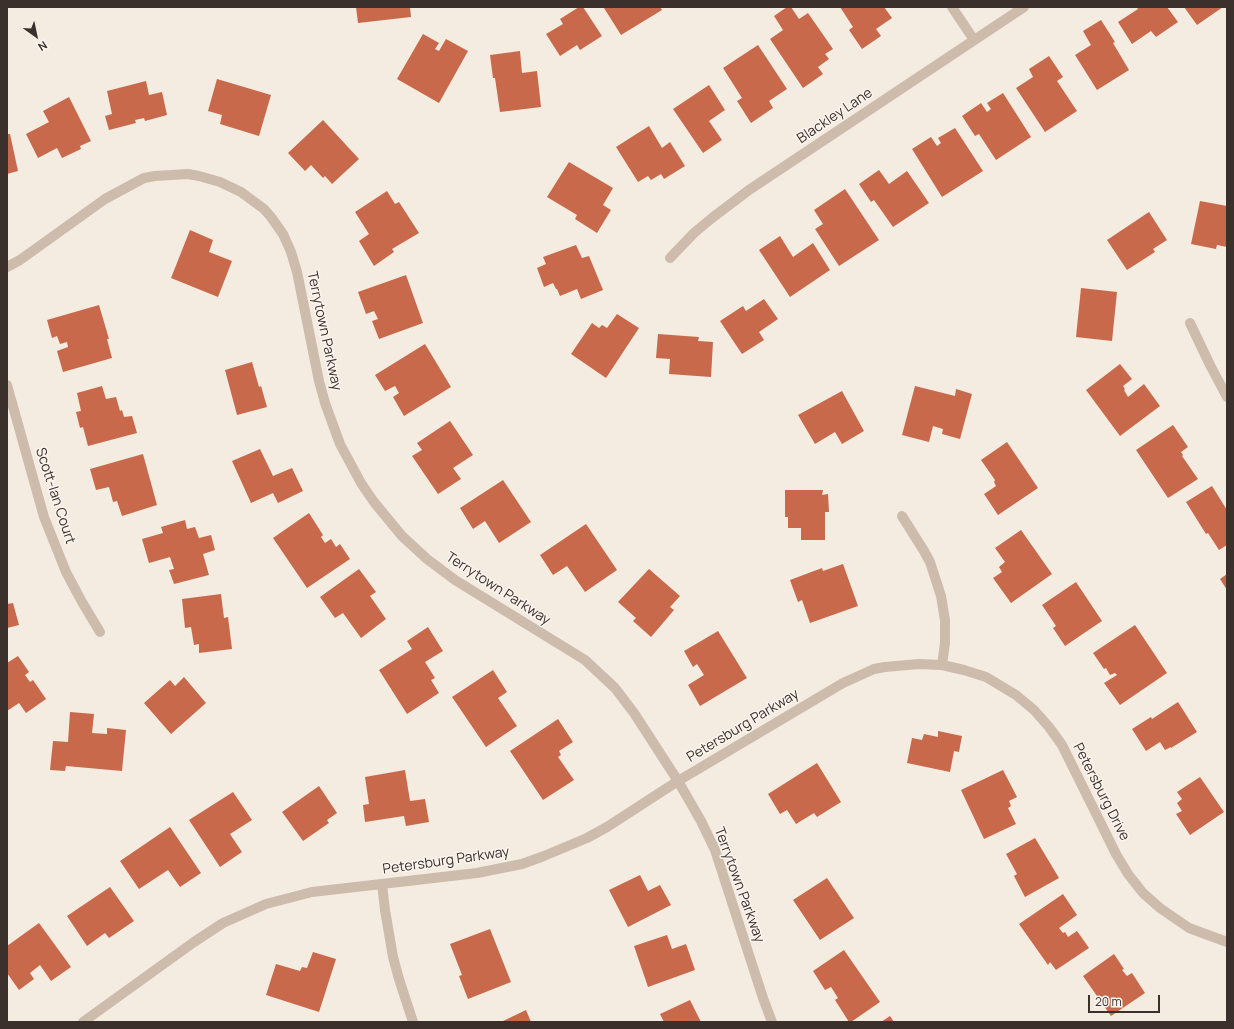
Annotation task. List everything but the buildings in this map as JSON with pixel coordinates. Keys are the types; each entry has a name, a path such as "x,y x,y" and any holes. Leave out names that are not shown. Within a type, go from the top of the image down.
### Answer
{"street":[{"path":"952,7 974,40"},
{"name":"Blackley Lane","path":"670,258 694,233 749,190 1024,7"},
{"name":"Terrytown Parkway","path":"7,267 20,260 105,199 144,178 177,174 199,176 230,186 249,197 264,209 283,234 291,252 297,272 319,381 327,410 340,444 350,464 374,502 402,536 427,559 445,573 576,655 600,674 622,696 678,781 701,821 715,850 772,1022"},
{"path":"1190,323 1227,397"},
{"name":"Scott-Ian Court","path":"7,385 44,517 66,572 100,632"},
{"path":"902,516 930,562 941,596 945,620 945,643 942,665"},
{"name":"Petersburg Parkway","path":"83,1022 184,948 224,923 266,904 312,892 477,873 522,864 537,859 587,838 607,827 678,781 853,678 874,669 885,667 920,664 942,665"},
{"name":"Petersburg Drive","path":"942,665 986,677 1006,688 1034,710 1062,745 1116,854 1128,874 1143,893 1160,908 1189,928 1227,942"},
{"path":"382,884 393,956 413,1022"}]}
